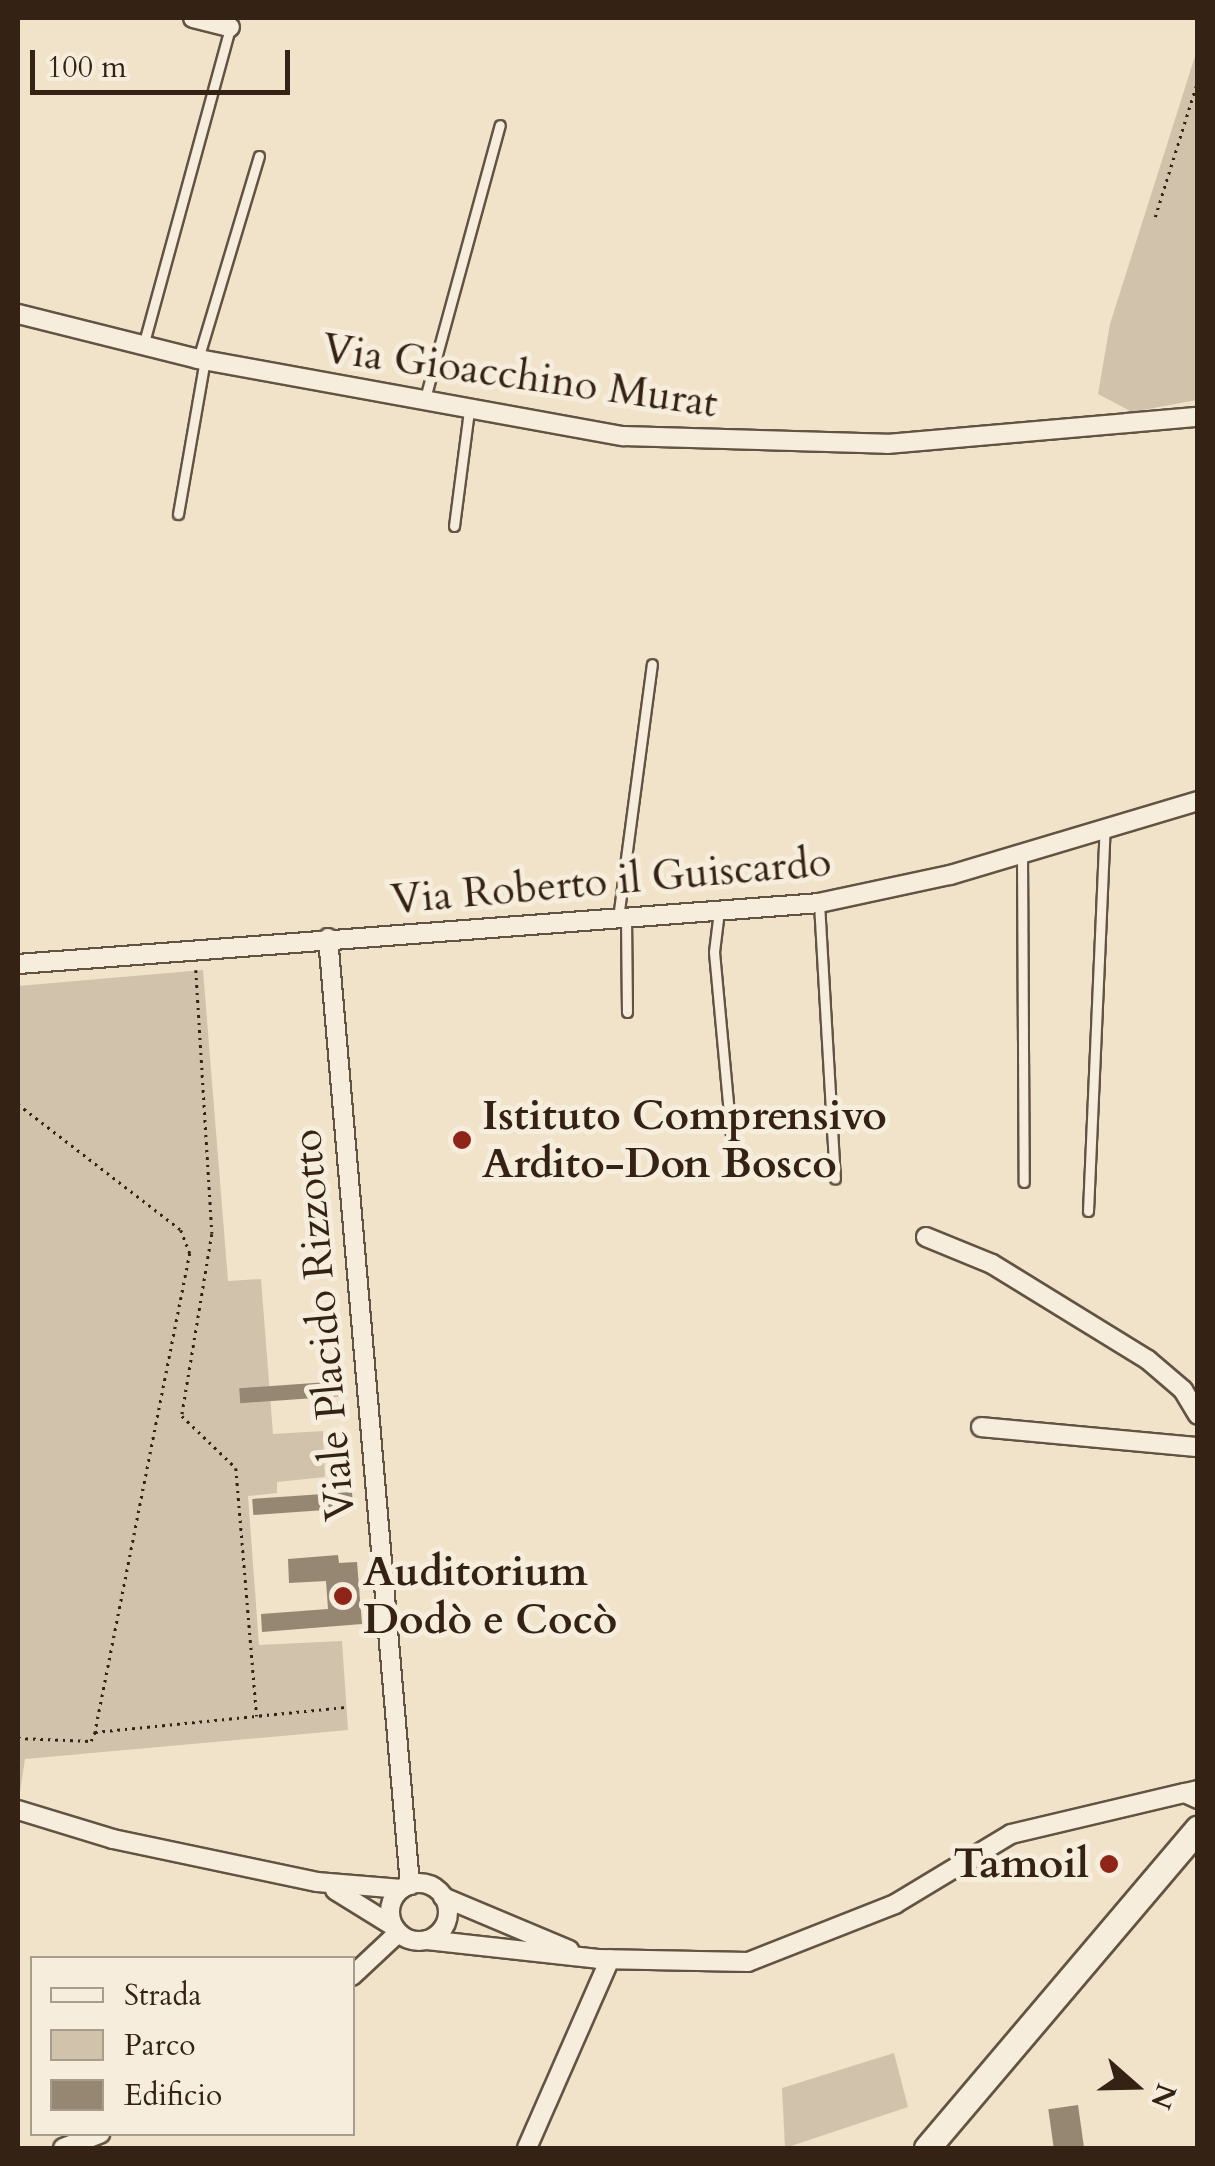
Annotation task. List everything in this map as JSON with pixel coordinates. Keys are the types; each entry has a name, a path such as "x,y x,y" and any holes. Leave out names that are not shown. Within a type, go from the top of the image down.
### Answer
{"street":[{"path":"193,18 230,27"},
{"name":"Via Gioacchino Murat","path":"18,314 202,360 623,436 753,443 907,443 1198,417"},
{"name":"Via Roberto il Guiscardo","path":"18,964 819,903 1022,854 1198,800"},
{"name":"Viale Placido Rizzotto","path":"328,938 406,1887"},
{"path":"926,1237 992,1264 1135,1352 1182,1390 1198,1416"},
{"path":"981,1427 1198,1447"},
{"path":"316,1882 396,1930 427,1940 604,1959 748,1962 896,1904 1011,1834 1193,1794"},
{"path":"18,1810 113,1839 316,1882 428,1885 443,1896 604,1959"},
{"path":"927,2148 1198,1829"},
{"path":"948,2148 1198,1855"},
{"path":"396,1930 390,1910 406,1887"},
{"path":"427,1940 446,1922 443,1896"},
{"path":"355,1973 396,1930"},
{"path":"527,2148 604,1959"},
{"path":"63,2148 89,2141"}],"lane":[{"path":"142,346 230,27"},
{"path":"424,402 500,125"},
{"path":"178,514 202,360 259,156"},
{"path":"454,526 469,410"},
{"path":"626,1012 622,917 652,664"},
{"path":"1088,1211 1105,828"},
{"path":"1022,854 1024,1182"},
{"path":"819,903 835,1180"},
{"path":"720,911 714,938 732,1147"}],"path":[{"path":"1155,217 1198,80"},
{"path":"196,970 212,1234 182,1416 236,1468 257,1716"},
{"path":"18,1104 181,1230 190,1253 95,1732 90,1740 18,1738"},
{"path":"95,1732 346,1707"}],"green space":[{"path":"1197,50 1197,400 1132,412 1098,394 1110,324"},
{"path":"203,970 228,1281 261,1279 273,1434 323,1431 325,1477 277,1482 277,1493 248,1496 259,1645 342,1641 348,1730 25,1759 19,1799 18,986"},
{"path":"894,2053 908,2107 785,2148 782,2088"}],"building":[{"path":"342,1381 343,1396 240,1403 239,1388"},
{"path":"352,1492 353,1508 253,1515 252,1499"},
{"name":"Auditorium Dodò e Cocò","path":"338,1555 339,1563 357,1562 362,1624 262,1632 261,1614 328,1609 326,1581 289,1583 288,1559"},
{"path":"1078,2105 1084,2148 1054,2148 1048,2109"}],"place":[{"name":"Istituto Comprensivo Ardito-Don Bosco","path":"462,1140"},
{"name":"Auditorium Dodò e Cocò","path":"343,1596"},
{"name":"Tamoil","path":"1109,1864"}]}
